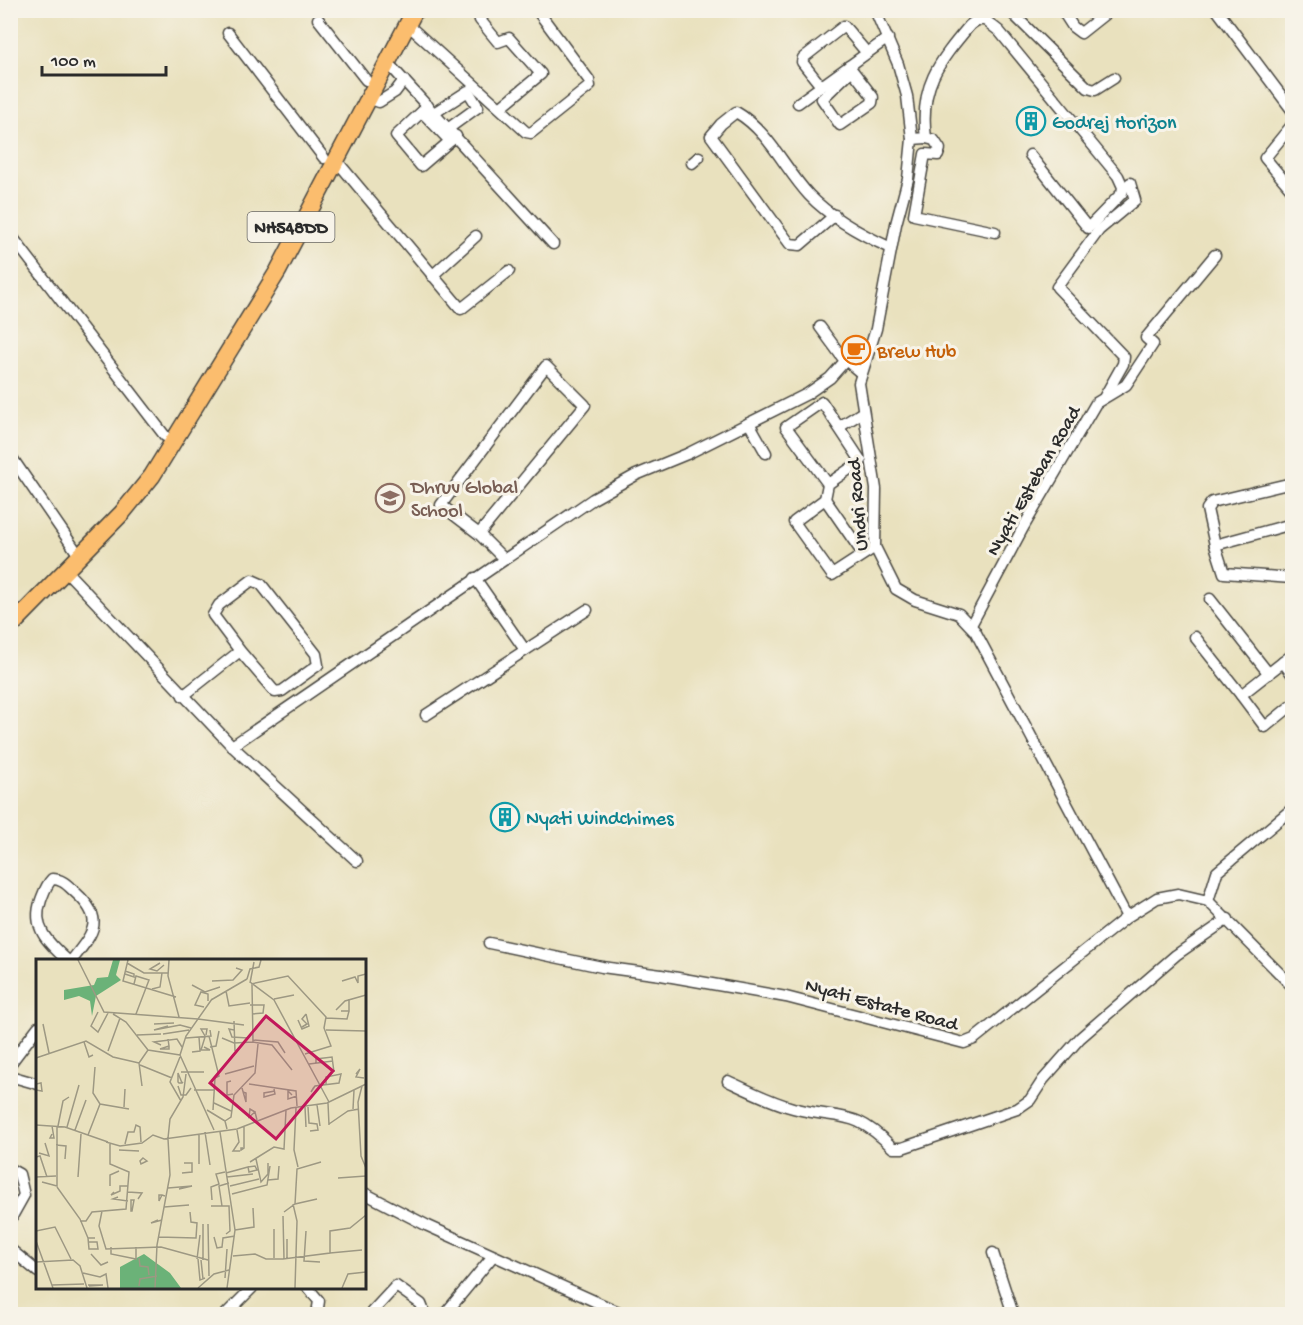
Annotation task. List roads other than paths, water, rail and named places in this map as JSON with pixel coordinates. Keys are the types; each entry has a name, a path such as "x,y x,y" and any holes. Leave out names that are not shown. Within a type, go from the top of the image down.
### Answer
{"highway":[{"name":"NH548DD","path":"10,614 76,551 120,504 265,275 330,159 368,98 408,15"},
{"name":"NH548DD","path":"10,627 122,513 152,476 278,271 366,80 408,15"}],"street":[{"path":"487,10 480,20 498,42 509,38 541,74 501,107"},
{"path":"408,15 526,132 531,133 590,86 589,80 537,10"},
{"name":"Undri Road","path":"875,10 888,38 907,96 912,139 908,178 891,248 876,329 859,383 876,489 875,547 896,589 915,600 959,614 971,625"},
{"path":"1009,10 1088,88 1095,90 1114,78"},
{"path":"1062,10 1073,27 1081,33 1110,10"},
{"path":"1217,10 1293,110"},
{"path":"318,19 366,80"},
{"path":"926,138 925,102 932,78 970,25 977,20 985,20 999,31 1118,176 1123,187 1122,193 1088,228 1030,155"},
{"path":"821,86 802,62 803,58 844,26 867,53"},
{"path":"228,33 330,159 363,188 461,309 509,271"},
{"path":"850,68 873,98 872,103 840,124 822,96 850,68 867,53 888,38"},
{"path":"387,62 553,244"},
{"path":"798,103 850,68"},
{"path":"368,98 379,102 387,98 404,80"},
{"path":"468,91 478,106 421,166 396,136 432,109 468,91"},
{"path":"432,109 452,132"},
{"path":"835,216 800,245 790,244 711,136 736,112 752,121 809,195 863,236 891,248"},
{"path":"1293,124 1265,158 1293,190"},
{"path":"909,154 938,155 940,149 934,140 912,139"},
{"path":"925,154 914,215 995,232"},
{"path":"1103,399 1124,364 1124,357 1057,287 1099,230 1135,200 1130,183"},
{"path":"432,276 476,237"},
{"path":"13,241 165,436"},
{"name":"Nyati Esteban Road","path":"971,625 1024,526 1096,403 1126,385 1154,344 1146,338 1215,255"},
{"path":"820,327 846,360 861,373"},
{"path":"232,746 475,578 618,484 687,454 807,394 830,378 846,360"},
{"path":"479,534 585,405 546,366 441,505 479,534 504,559"},
{"path":"828,484 786,427 822,402 861,461 828,484 825,498 794,522 832,575 875,547"},
{"path":"839,427 863,412"},
{"path":"749,423 766,453"},
{"path":"10,455 76,551"},
{"path":"1293,483 1212,502 1207,509 1224,573 1293,578"},
{"path":"825,498 863,554"},
{"path":"1215,545 1293,524"},
{"path":"66,571 232,746 357,861"},
{"path":"475,578 525,650"},
{"path":"257,581 316,654 318,665 282,691 275,692 240,651 213,615 214,610 248,582 257,581"},
{"path":"1210,599 1269,674"},
{"path":"426,715 586,610"},
{"path":"971,625 1127,917"},
{"path":"1195,637 1265,727 1293,705"},
{"path":"183,696 240,651"},
{"path":"1241,695 1293,655"},
{"path":"1283,662 1293,674"},
{"path":"1208,901 1217,872 1293,809"},
{"path":"66,959 52,946 37,920 45,889 52,879 63,882 86,902 95,919 93,932 73,959"},
{"name":"Nyati Estate Road","path":"489,943 602,967 786,997 964,1044 974,1039 1127,917 1157,898 1178,894 1208,901 1293,986"},
{"path":"728,1081 791,1107 851,1117 880,1135 893,1148 909,1146 1017,1109 1030,1100 1043,1080 1080,1038 1176,955 1228,919"},
{"path":"10,1064 36,1030"},
{"path":"10,1076 36,1083"},
{"path":"10,1169 19,1174 24,1195 10,1220"},
{"path":"366,1194 493,1256 623,1314"},
{"path":"10,1249 36,1270"},
{"path":"993,1253 1013,1314"},
{"path":"445,1314 493,1256"},
{"path":"370,1314 396,1286 421,1304 425,1314"},
{"path":"226,1314 250,1289"},
{"path":"310,1289 319,1301 317,1314"}],"place":[{"name":"Godrej Horizon","path":"1031,121"},
{"name":"Brew Hub","path":"856,350"},
{"name":"Dhruv Global School","path":"390,498"},
{"name":"Nyati Windchimes","path":"505,817"}]}
